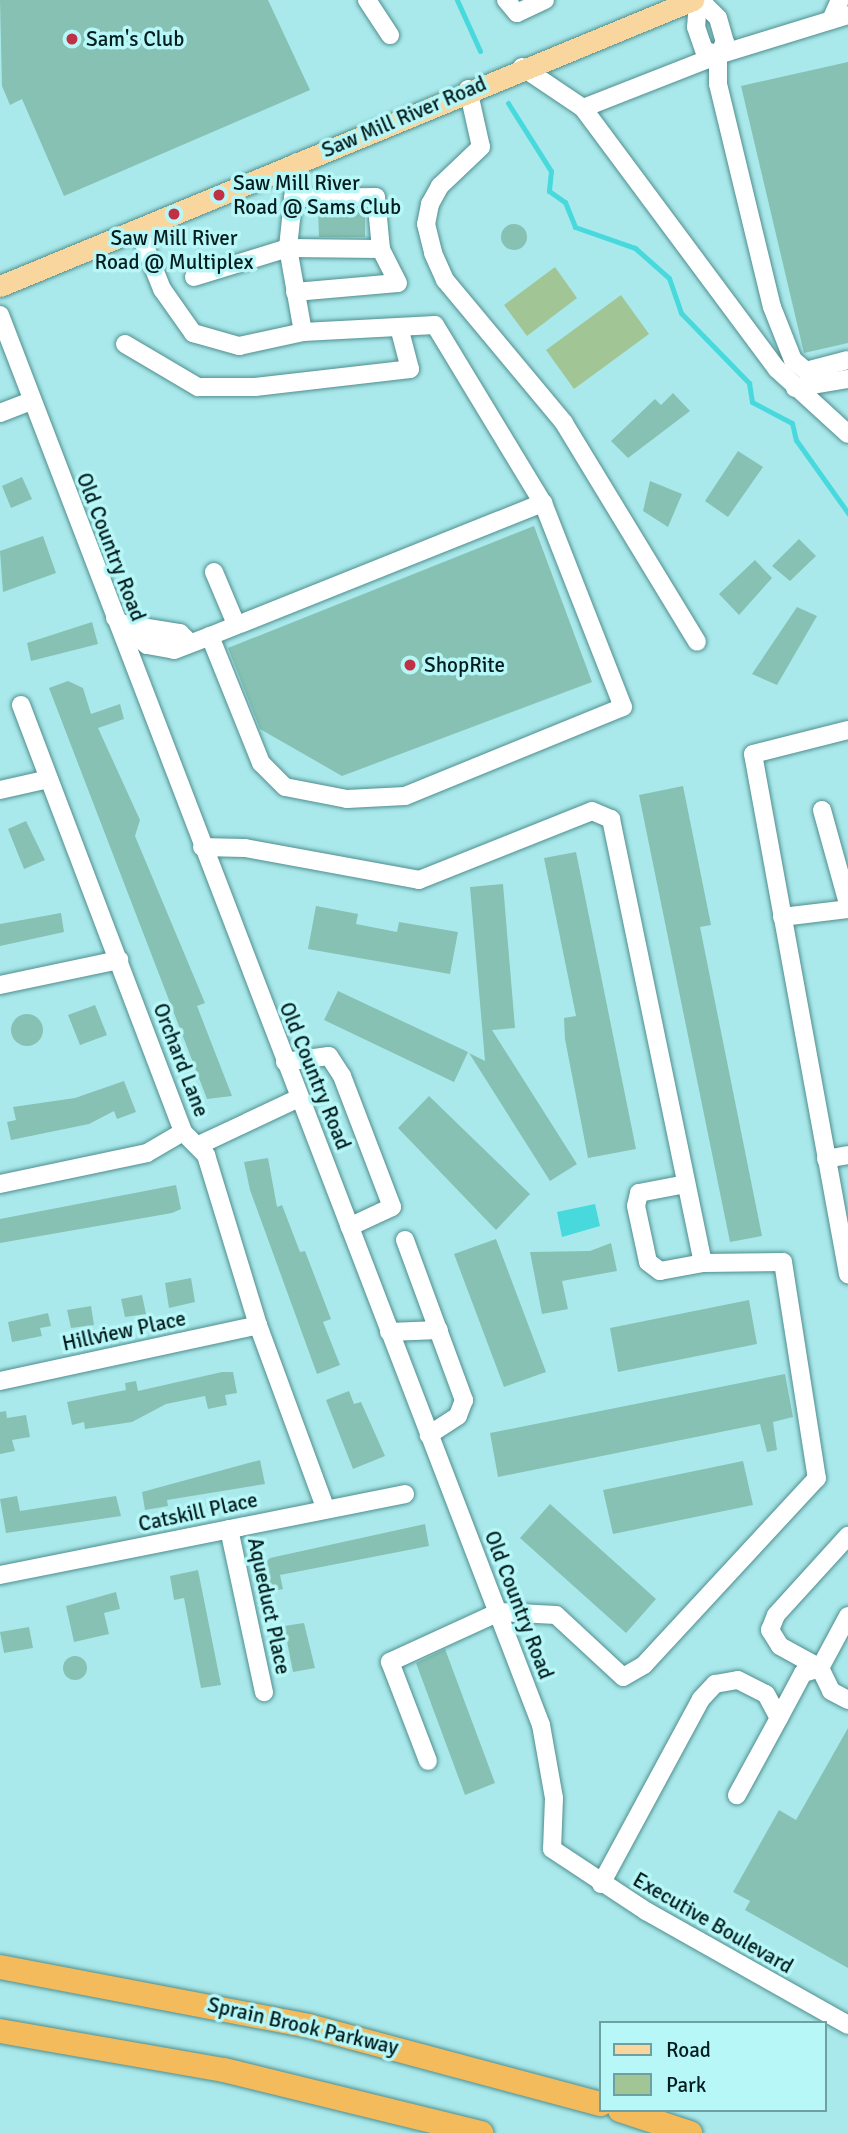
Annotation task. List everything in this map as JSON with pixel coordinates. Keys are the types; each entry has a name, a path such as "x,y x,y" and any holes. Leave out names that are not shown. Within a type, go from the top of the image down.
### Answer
{"highway":[{"name":"Sprain Brook Parkway","path":"0,1967 286,2021 600,2104"},
{"path":"0,2031 236,2072 481,2133"},
{"path":"626,2112 690,2133"}],"main road":[{"name":"Saw Mill River Road","path":"0,286 468,89 697,0"}],"street":[{"path":"367,0 390,35"},
{"path":"506,0 517,13 545,0"},
{"path":"697,0 718,18 725,42 718,55 719,84 772,307 793,360 806,370 848,360"},
{"path":"581,108 718,55 840,18 840,0"},
{"path":"523,67 581,108 795,388 848,434"},
{"path":"468,89 481,147 440,186 430,204 426,224 433,253 445,280 564,423 697,642"},
{"path":"297,162 288,248 303,332"},
{"path":"293,198 376,197 381,249 398,283 295,292"},
{"path":"138,229 162,289 193,333 239,346 303,332 435,325 543,503 623,707 418,791 347,799 285,787 261,763 210,636"},
{"path":"194,278 288,248 381,249"},
{"name":"Old Country Road","path":"0,315 31,401 119,621 202,847 499,1612 550,1753 549,1835 557,1857"},
{"path":"125,344 198,387 256,387 410,369 399,327"},
{"path":"795,388 848,379"},
{"path":"0,413 31,401"},
{"path":"119,621 147,645 174,650 543,503"},
{"path":"214,572 236,624"},
{"name":"Orchard Lane","path":"20,705 183,1132 199,1145 258,1325 325,1507"},
{"path":"848,730 753,754 848,1275"},
{"path":"0,790 49,779"},
{"path":"822,810 848,904"},
{"path":"202,847 245,848 419,880 592,811 611,819 703,1263"},
{"path":"782,917 848,909"},
{"path":"0,985 119,960"},
{"path":"285,1062 332,1058 367,1140 392,1207 349,1227"},
{"path":"199,1145 299,1098"},
{"path":"0,1184 147,1153 183,1132"},
{"path":"826,1159 848,1155"},
{"path":"428,1761 390,1662 499,1612 556,1615 623,1677 644,1665 817,1478 783,1262 703,1263 660,1271 648,1262 636,1206 639,1193 686,1184"},
{"path":"405,1240 464,1401 458,1416 429,1435"},
{"name":"Hillview Place","path":"0,1381 258,1325"},
{"path":"389,1332 439,1330"},
{"name":"Catskill Place","path":"0,1575 325,1507 405,1494"},
{"name":"Aqueduct Place","path":"229,1529 264,1692"},
{"path":"848,1536 776,1615 771,1630 780,1646 820,1668 831,1691 848,1700"},
{"path":"737,1795 803,1672 820,1668 848,1616"},
{"path":"601,1884 677,1734 715,1684 738,1680 766,1694 779,1718"},
{"name":"Executive Boulevard","path":"557,1857 848,2025"}],"green space":[{"path":"555,267 577,298 527,336 504,305"},
{"path":"621,295 649,334 574,389 546,350"}],"water":[{"path":"595,1204 600,1226 562,1237 557,1212"}],"building":[{"path":"0,0 268,0 310,90 64,196 22,99 10,105 2,86"},
{"path":"848,62 848,343 804,353 741,86"},
{"path":"318,209 365,209 365,237 319,237"},
{"path":"514,224 524,227 527,237 524,247 514,250 504,247 501,237 504,227"},
{"path":"673,393 690,411 628,458 611,441 655,399 661,405"},
{"path":"738,451 763,467 728,517 705,501"},
{"path":"22,477 32,499 11,508 2,486"},
{"path":"650,481 682,494 668,527 643,511"},
{"name":"ShopRite","path":"534,526 592,682 342,776 260,729 228,648"},
{"path":"43,536 56,573 3,592 0,551"},
{"path":"799,539 816,556 790,581 772,566"},
{"path":"755,560 772,578 739,615 719,594"},
{"path":"797,607 817,616 777,685 752,674"},
{"path":"92,622 98,644 31,661 27,643"},
{"path":"68,681 83,688 91,714 120,704 124,719 98,728 140,820 135,836 205,1003 197,1006 232,1096 207,1099 49,688"},
{"path":"683,786 711,925 700,927 762,1236 730,1242 639,795"},
{"path":"26,821 45,860 24,869 8,829"},
{"path":"576,852 636,1149 588,1158 565,1039 564,1018 576,1016 544,858"},
{"path":"503,884 515,1028 492,1030 577,1164 550,1181 469,1053 485,1061 470,887"},
{"path":"316,906 358,914 356,924 397,932 399,922 458,932 450,974 308,949"},
{"path":"61,913 64,932 0,946 0,924"},
{"path":"338,991 468,1052 454,1082 324,1020"},
{"path":"95,1005 107,1035 80,1045 68,1015"},
{"path":"27,1014 38,1019 43,1030 38,1041 27,1046 16,1041 11,1030 16,1019"},
{"path":"124,1081 136,1112 117,1119 114,1111 89,1124 11,1140 7,1122 16,1120 13,1107 75,1098"},
{"path":"429,1096 530,1194 496,1230 398,1128"},
{"path":"268,1158 277,1207 282,1205 300,1252 305,1251 331,1319 323,1322 340,1365 317,1374 250,1190 244,1162"},
{"path":"176,1185 181,1209 172,1213 0,1243 0,1219"},
{"path":"496,1239 546,1372 504,1387 454,1254"},
{"path":"611,1243 617,1271 562,1281 568,1309 542,1314 530,1252 590,1251"},
{"path":"191,1278 195,1302 169,1308 165,1283"},
{"path":"142,1295 146,1314 125,1317 121,1299"},
{"path":"749,1300 757,1344 618,1372 610,1328"},
{"path":"91,1306 94,1325 71,1328 67,1310"},
{"path":"48,1313 51,1326 40,1328 42,1336 12,1342 8,1322"},
{"path":"222,1372 233,1372 237,1393 225,1395 227,1405 208,1409 205,1396 166,1404 132,1422 85,1429 84,1422 72,1425 67,1402 126,1390 125,1383 136,1381 138,1391"},
{"path":"785,1374 793,1417 773,1422 777,1450 767,1452 760,1424 498,1477 490,1433"},
{"path":"349,1391 354,1404 361,1402 385,1456 353,1469 326,1400"},
{"path":"6,1411 7,1418 26,1415 30,1437 12,1440 15,1451 0,1454 0,1412"},
{"path":"260,1460 265,1484 167,1500 168,1506 145,1510 142,1492"},
{"path":"743,1461 753,1505 613,1534 603,1490"},
{"path":"17,1496 20,1511 116,1496 121,1516 6,1533 0,1499"},
{"path":"550,1504 656,1599 626,1633 520,1538"},
{"path":"425,1524 429,1546 280,1575 283,1589 269,1592 263,1565 270,1558"},
{"path":"198,1570 221,1685 201,1688 184,1598 174,1600 170,1576"},
{"path":"116,1592 120,1609 104,1613 109,1634 74,1642 66,1606"},
{"path":"304,1623 315,1668 293,1672 284,1626"},
{"path":"29,1627 33,1648 4,1653 0,1632"},
{"path":"445,1649 495,1783 465,1795 416,1663"},
{"path":"75,1656 84,1659 87,1668 84,1677 75,1680 66,1677 63,1668 66,1659"},
{"path":"848,1728 848,1968 745,1910 750,1901 733,1892 779,1810 796,1820"}],"waterway":[{"path":"457,0 480,51"},
{"path":"508,103 551,171 549,191 565,202 575,227 635,248 669,278 681,313 749,383 752,402 792,423 796,440 848,513"}],"place":[{"name":"Sam's Club","path":"72,39"},
{"name":"Saw Mill River Road @ Sams Club","path":"219,195"},
{"name":"Saw Mill River Road @ Multiplex","path":"174,214"},
{"name":"ShopRite","path":"410,665"}]}
